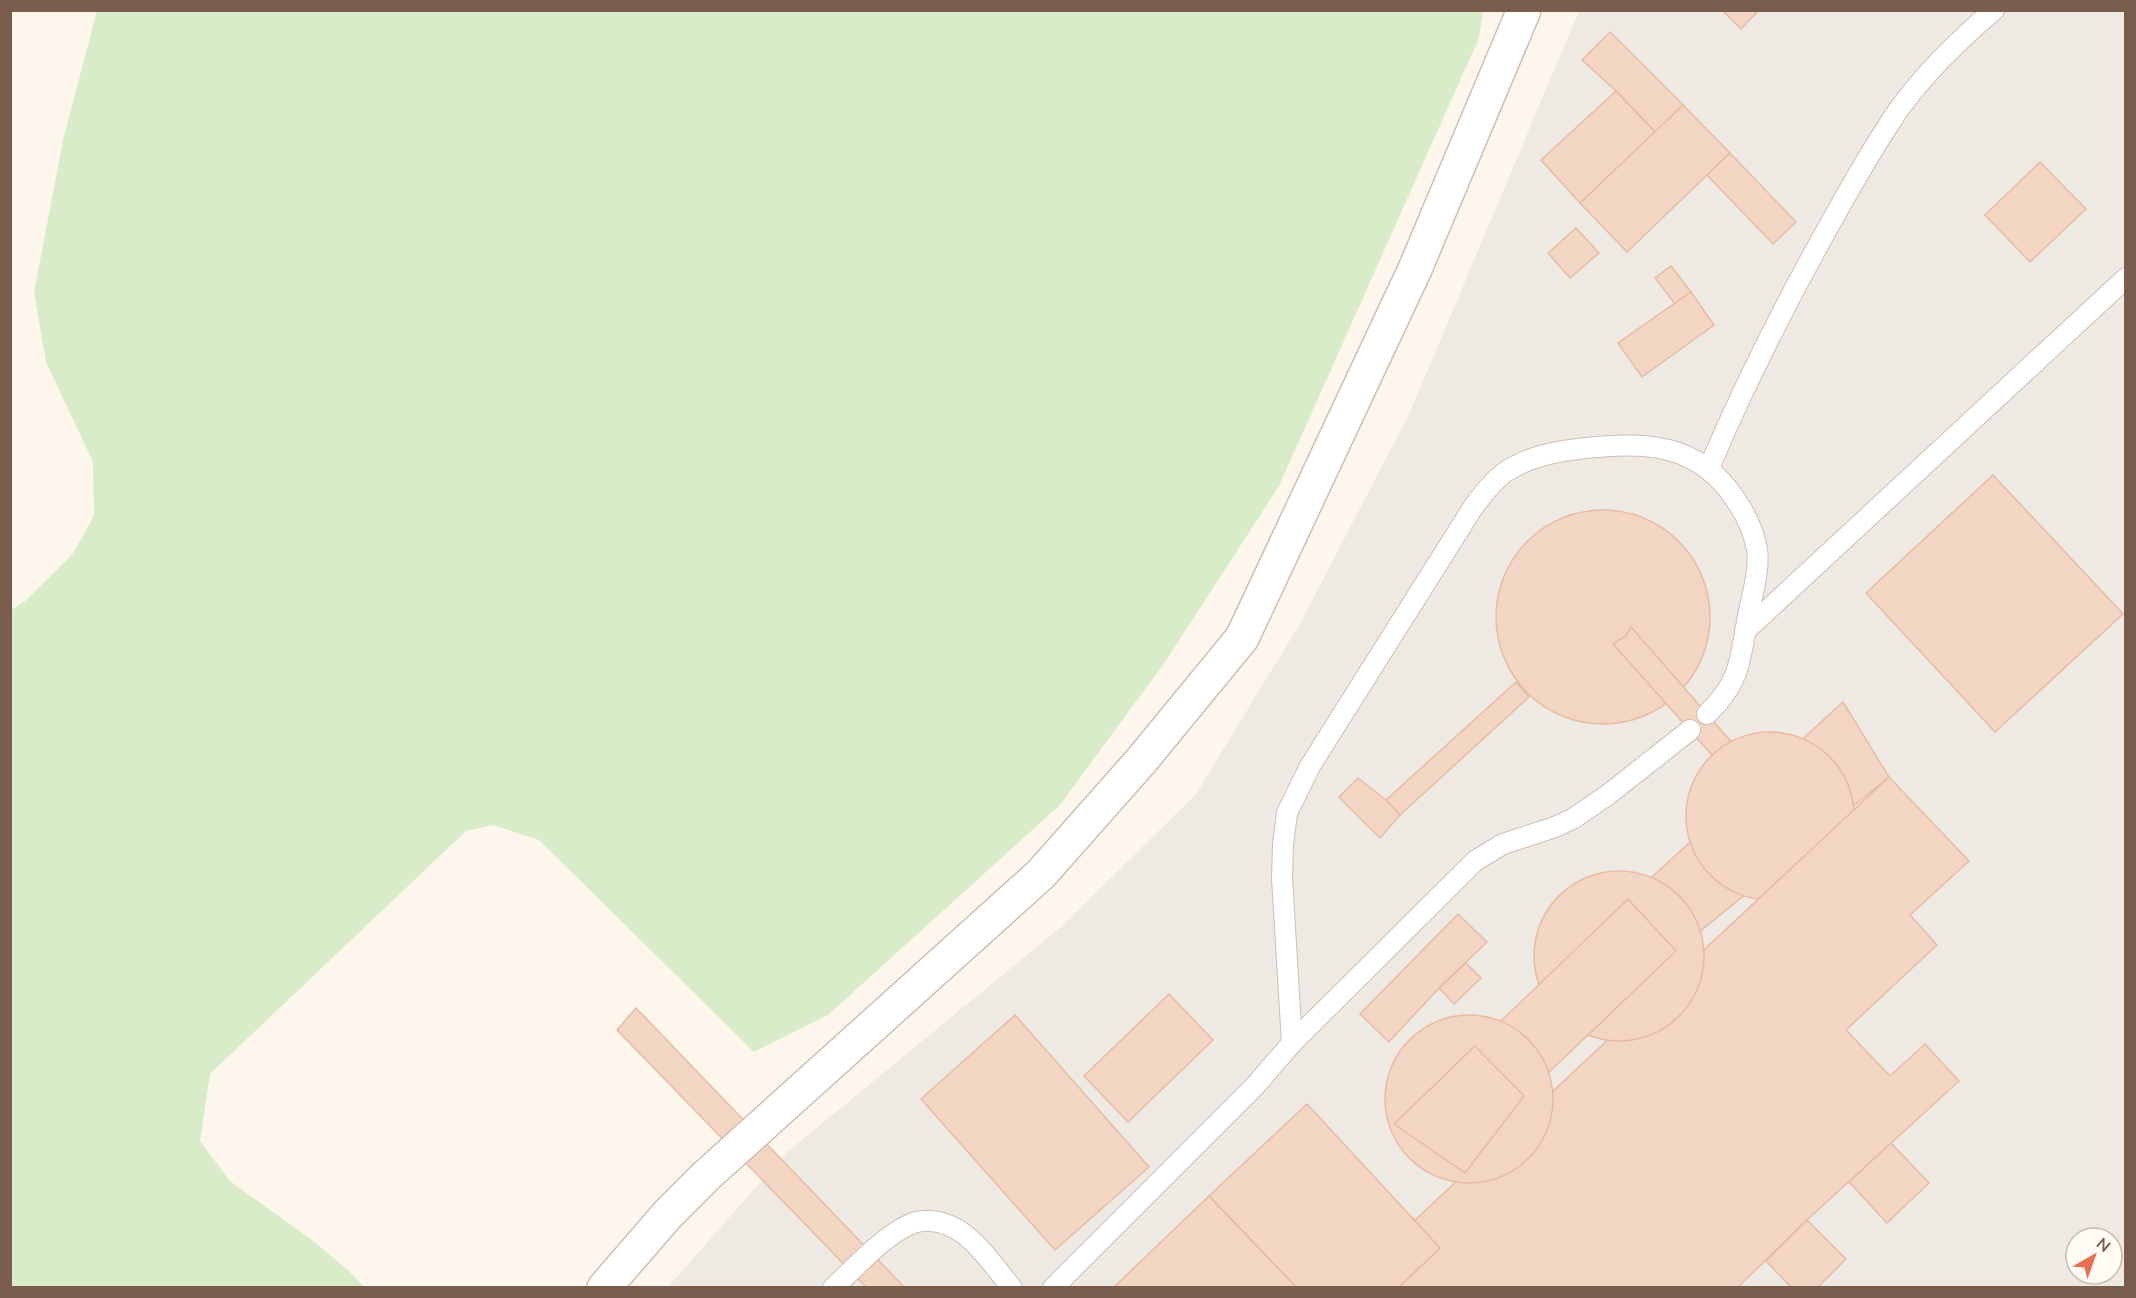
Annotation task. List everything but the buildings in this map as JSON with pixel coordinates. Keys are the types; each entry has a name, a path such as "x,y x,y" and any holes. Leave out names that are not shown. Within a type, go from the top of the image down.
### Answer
{"street":[{"path":"604,1287 661,1221 706,1176 1041,874 1141,761 1242,638 1415,269 1524,10"}],"lane":[{"path":"1709,468 1758,358 1857,176 1900,108 1918,85 1994,10"},
{"path":"1745,631 2126,278"},
{"path":"1292,1043 1282,878 1287,813 1310,766 1474,506 1486,490 1506,471 1544,455 1565,450 1637,444 1675,452 1709,468 1727,488 1745,513 1752,531 1757,551 1756,568 1742,659 1730,689 1707,714"},
{"path":"1053,1287 1254,1087 1292,1043 1475,861 1503,844 1555,827 1574,818 1609,794 1690,730"},
{"path":"833,1287 899,1231 926,1220 943,1223 958,1230 1012,1287"}],"shaded area":[{"path":"1579,11 2125,11 2125,1287 667,1288 786,1153 1061,927 1196,794 1301,622 1410,412"}],"green space":[{"path":"97,11 1483,11 1479,38 1279,486 1165,662 1060,805 828,1015 754,1052 539,840 493,825 466,831 210,1074 200,1141 230,1181 312,1240 364,1287 11,1287 11,610 24,602 72,555 94,516 93,462 46,362 34,292 64,136"}]}
